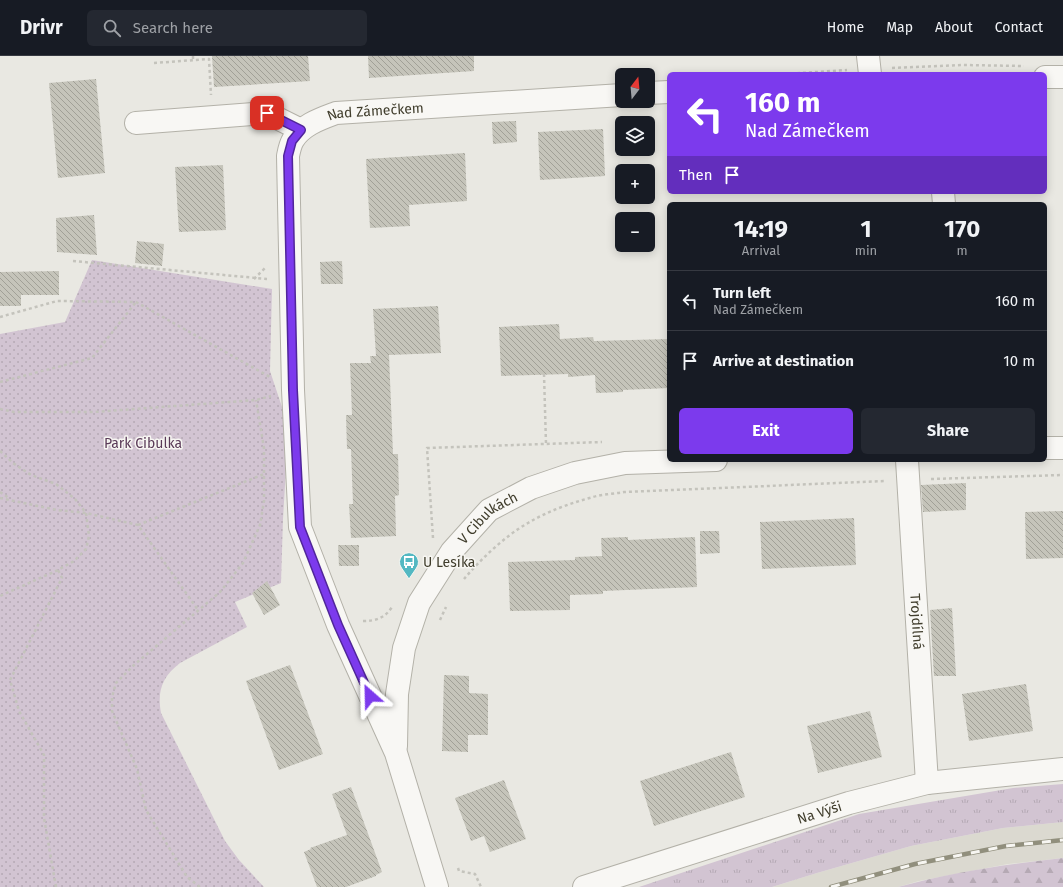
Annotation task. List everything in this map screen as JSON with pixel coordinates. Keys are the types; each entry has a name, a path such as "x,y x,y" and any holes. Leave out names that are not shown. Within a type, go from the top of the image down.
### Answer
{"street":[{"path":"1047,77 1063,77"},
{"path":"655,93 667,92"},
{"name":"Nad Zámečkem","path":"301,130 317,120 336,113 615,95"},
{"path":"136,123 267,113 301,130 292,141 288,156 293,390 300,527 338,625 396,753 437,887"},
{"path":"1047,448 1063,448"},
{"name":"V Cibulkách","path":"396,753 397,694 404,648 419,603 452,551 489,510 531,488 575,473 625,463 667,462"},
{"name":"Trojdílná","path":"907,470 927,783"},
{"name":"Na Výši","path":"584,887 849,803 927,783 1063,769"}],"path":[{"path":"154,63 209,59 213,117"},
{"path":"806,72 869,66 1025,66"},
{"path":"73,261 254,279 290,280"},
{"path":"0,317 57,301 136,302 293,390"},
{"path":"0,382 92,358 136,302"},
{"path":"544,374 546,444"},
{"path":"0,409 14,412 94,412 256,400 264,448 264,501 260,525 243,563 220,592 134,665 116,683 112,697 112,711 137,769 146,810 187,877 200,887"},
{"path":"433,544 427,448 609,442"},
{"path":"0,451 13,463 31,475 56,484 75,499 86,513 89,536 86,549 74,561 58,570 0,596"},
{"path":"462,582 470,571 504,540 528,523 555,510 594,497 624,492 907,470 1063,475"},
{"path":"0,498 57,510 86,513 138,525 264,474"},
{"path":"0,492 11,500"},
{"path":"138,525 198,610"},
{"path":"56,887 44,818 44,755 20,711 10,680 62,578 58,570"},
{"path":"358,619 362,621 375,621 387,614 394,602"},
{"path":"439,623 447,605"},
{"path":"456,864 458,871 475,874 481,887"}],"shaded area":[{"path":"1063,822 1063,858 1008,864 919,881 898,887 772,887 911,846 1003,828"}],"green space":[{"name":"Park Cibulka","path":"92,260 272,289 270,371 285,416 287,451 281,583 235,602 247,627 180,663 165,679 162,685 160,698 161,713 225,841 239,860 264,887 0,887 0,334 65,322"},
{"path":"1063,784 1063,822 1003,828 911,846 772,887 639,887 859,814 1013,788"},
{"path":"1063,858 1063,887 898,887 980,869"}],"building":[{"path":"212,56 308,56 310,81 214,87"},
{"path":"368,56 474,56 474,71 369,78"},
{"path":"96,79 105,173 58,178 49,83"},
{"path":"516,121 517,142 493,144 492,122"},
{"path":"603,129 605,176 540,180 538,132"},
{"path":"465,153 467,201 409,205 410,226 370,228 366,159"},
{"path":"223,165 226,230 179,232 175,167"},
{"path":"94,215 97,255 57,252 56,218"},
{"path":"137,241 164,244 162,266 135,263"},
{"path":"342,261 343,284 321,284 320,262"},
{"path":"59,271 59,295 21,295 21,306 0,306 0,272"},
{"path":"438,306 441,353 389,355 393,454 398,454 399,495 395,496 396,536 351,538 349,504 353,504 351,449 347,449 346,415 352,415 350,363 371,363 370,356 376,356 373,309"},
{"path":"559,324 560,339 593,337 594,341 667,339 667,388 596,393 595,375 568,377 568,374 501,376 499,327"},
{"path":"966,483 966,510 923,512 921,485"},
{"path":"1063,511 1063,558 1026,559 1025,512"},
{"path":"854,518 856,565 762,569 760,522"},
{"path":"700,531 719,531 720,553 700,554"},
{"path":"628,537 628,540 695,537 697,587 603,591 603,594 570,595 570,610 510,611 508,562 575,560 575,557 602,556 601,538"},
{"path":"338,545 359,545 359,566 339,566"},
{"path":"267,581 280,605 264,615 252,593"},
{"path":"952,608 956,676 934,676 930,610"},
{"path":"290,665 323,754 279,770 246,681"},
{"path":"444,675 469,676 469,693 488,694 488,735 468,735 468,752 442,751"},
{"path":"1026,684 1033,731 969,741 962,694"},
{"path":"870,711 882,757 818,773 807,726"},
{"path":"731,752 745,797 654,826 640,781"},
{"path":"504,780 526,839 490,852 484,836 471,841 455,798"},
{"path":"351,787 382,872 376,876 346,887 317,887 304,852 311,849 310,848 347,835 332,794"}],"railway":[{"path":"831,887 915,864 1006,846 1063,840"}],"place":[{"name":"U Lesíka","path":"409,579"}],"route":[{"path":"267,113 301,130 292,141 288,156 293,390 300,527 338,625 370,696"}]}
